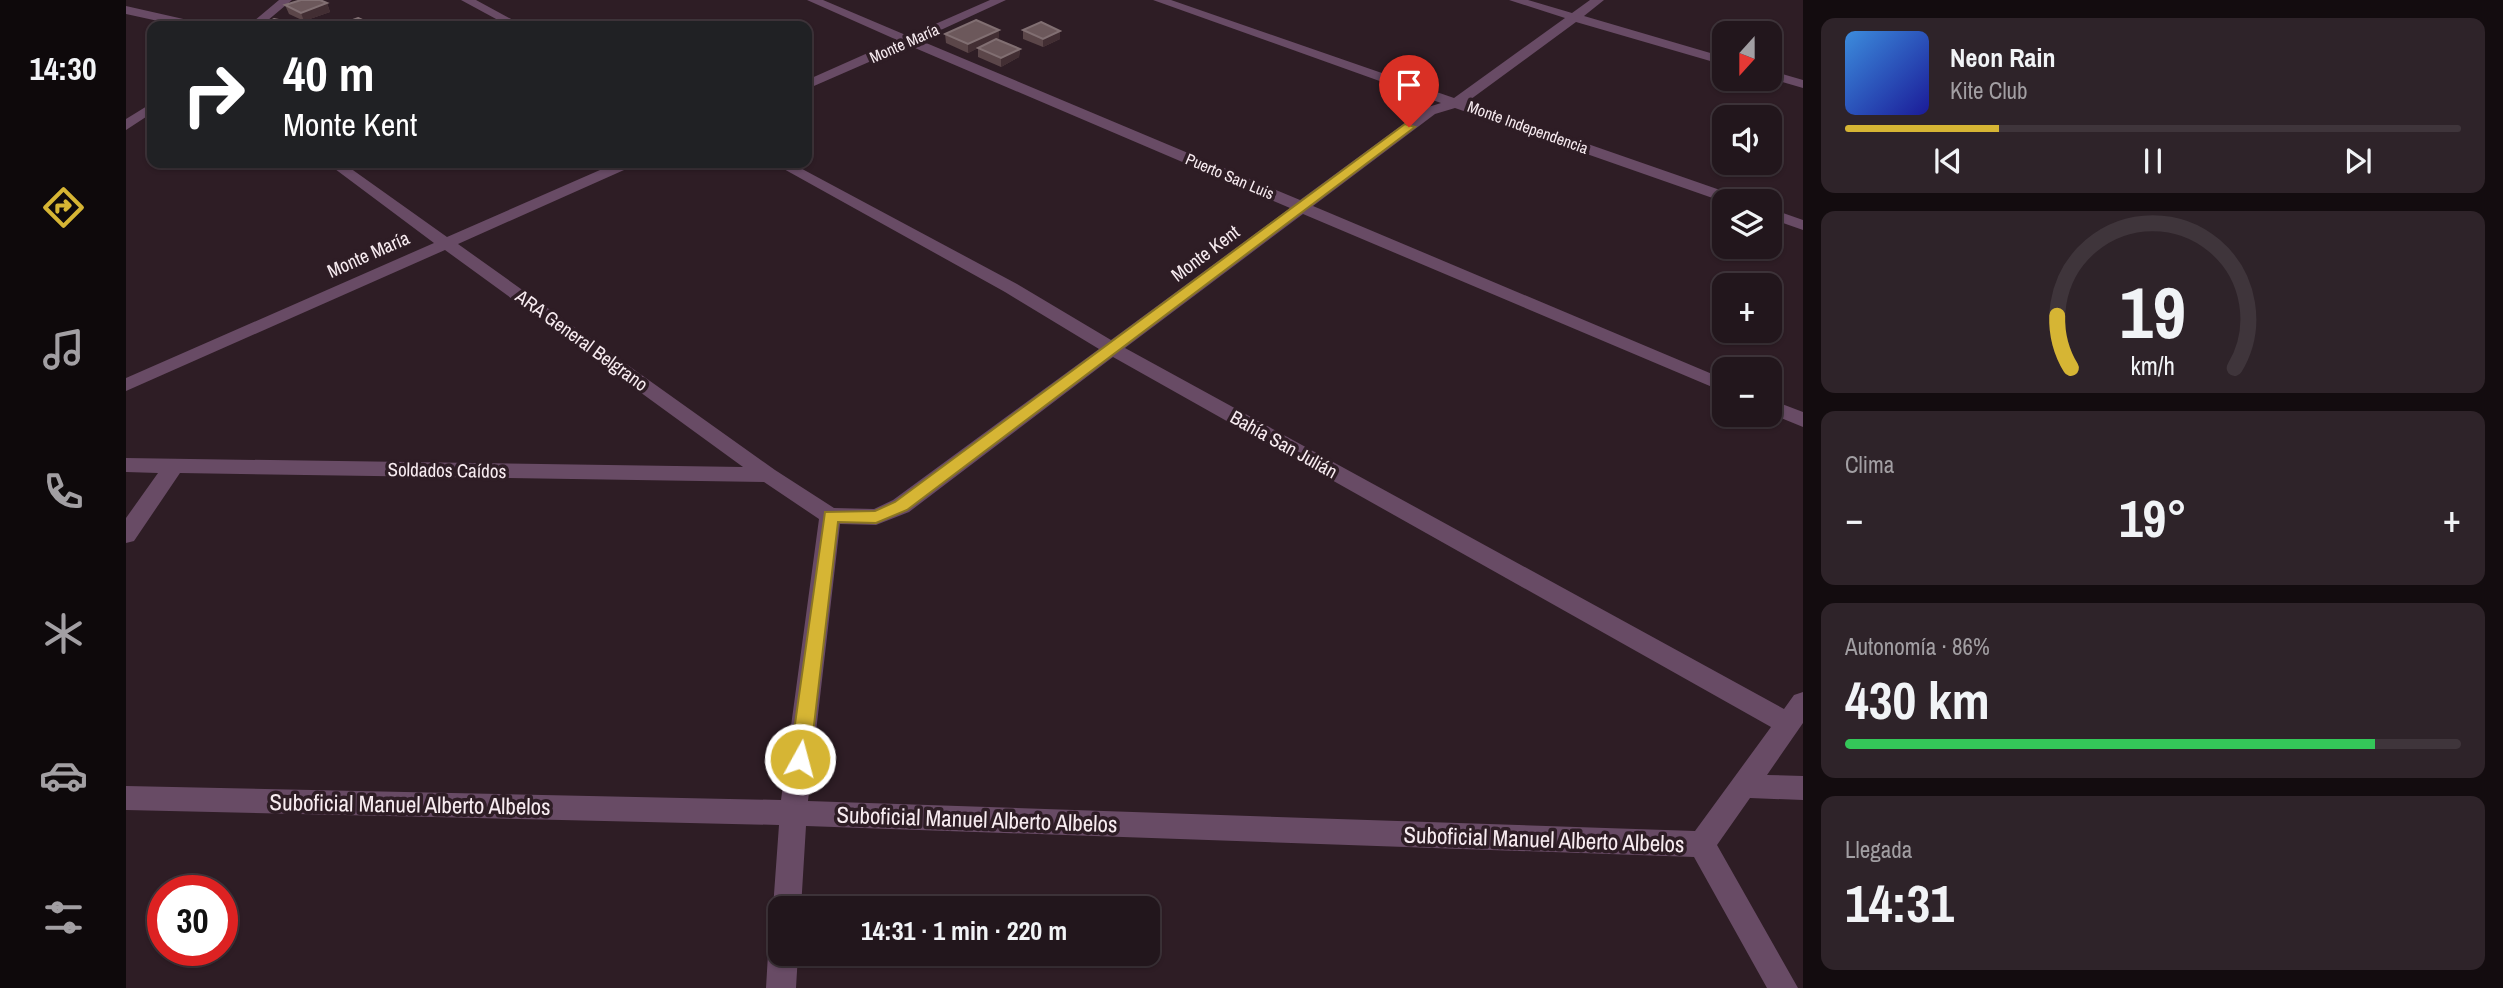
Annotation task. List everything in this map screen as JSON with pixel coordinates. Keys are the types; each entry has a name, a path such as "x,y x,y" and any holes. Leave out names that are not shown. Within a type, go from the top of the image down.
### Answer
{"street":[{"path":"260,21 286,0"},
{"path":"467,0 508,21"},
{"name":"Puerto San Luis","path":"813,0 1712,381"},
{"name":"Monte María","path":"812,83 1000,0"},
{"name":"Monte Independencia","path":"1159,0 1712,192"},
{"path":"1515,0 1712,57"},
{"name":"Monte Kent","path":"830,516 876,517 901,506 1430,111 1458,102 1598,0"},
{"path":"126,10 175,21"},
{"path":"1782,78 1803,84"},
{"path":"126,126 147,111"},
{"name":"ARA General Belgrano","path":"341,168 768,475 830,516"},
{"name":"Monte María","path":"126,385 617,168"},
{"name":"Bahía San Julián","path":"789,168 1011,288 1112,349 1796,713"},
{"path":"1782,218 1803,225"},
{"path":"1782,411 1803,420"},
{"name":"Soldados Caídos","path":"126,465 768,475"},
{"path":"126,535 174,466"},
{"path":"787,896 793,813 830,516"},
{"path":"1783,988 1702,844 1796,713"},
{"path":"1745,786 1803,788"},
{"name":"Suboficial Manuel Alberto Albelos","path":"126,798 793,813 1702,844"},
{"path":"781,988 782,966"}],"building":[{"path":"301,0 320,0 327,3 301,13 285,5"},
{"path":"976,20 999,30 968,44 945,34"},
{"path":"1041,22 1060,31 1043,39 1023,30"},
{"path":"996,39 1020,49 1001,58 978,48"}],"route":[{"path":"800,759 830,516 876,517 901,506 1409,127"}]}
